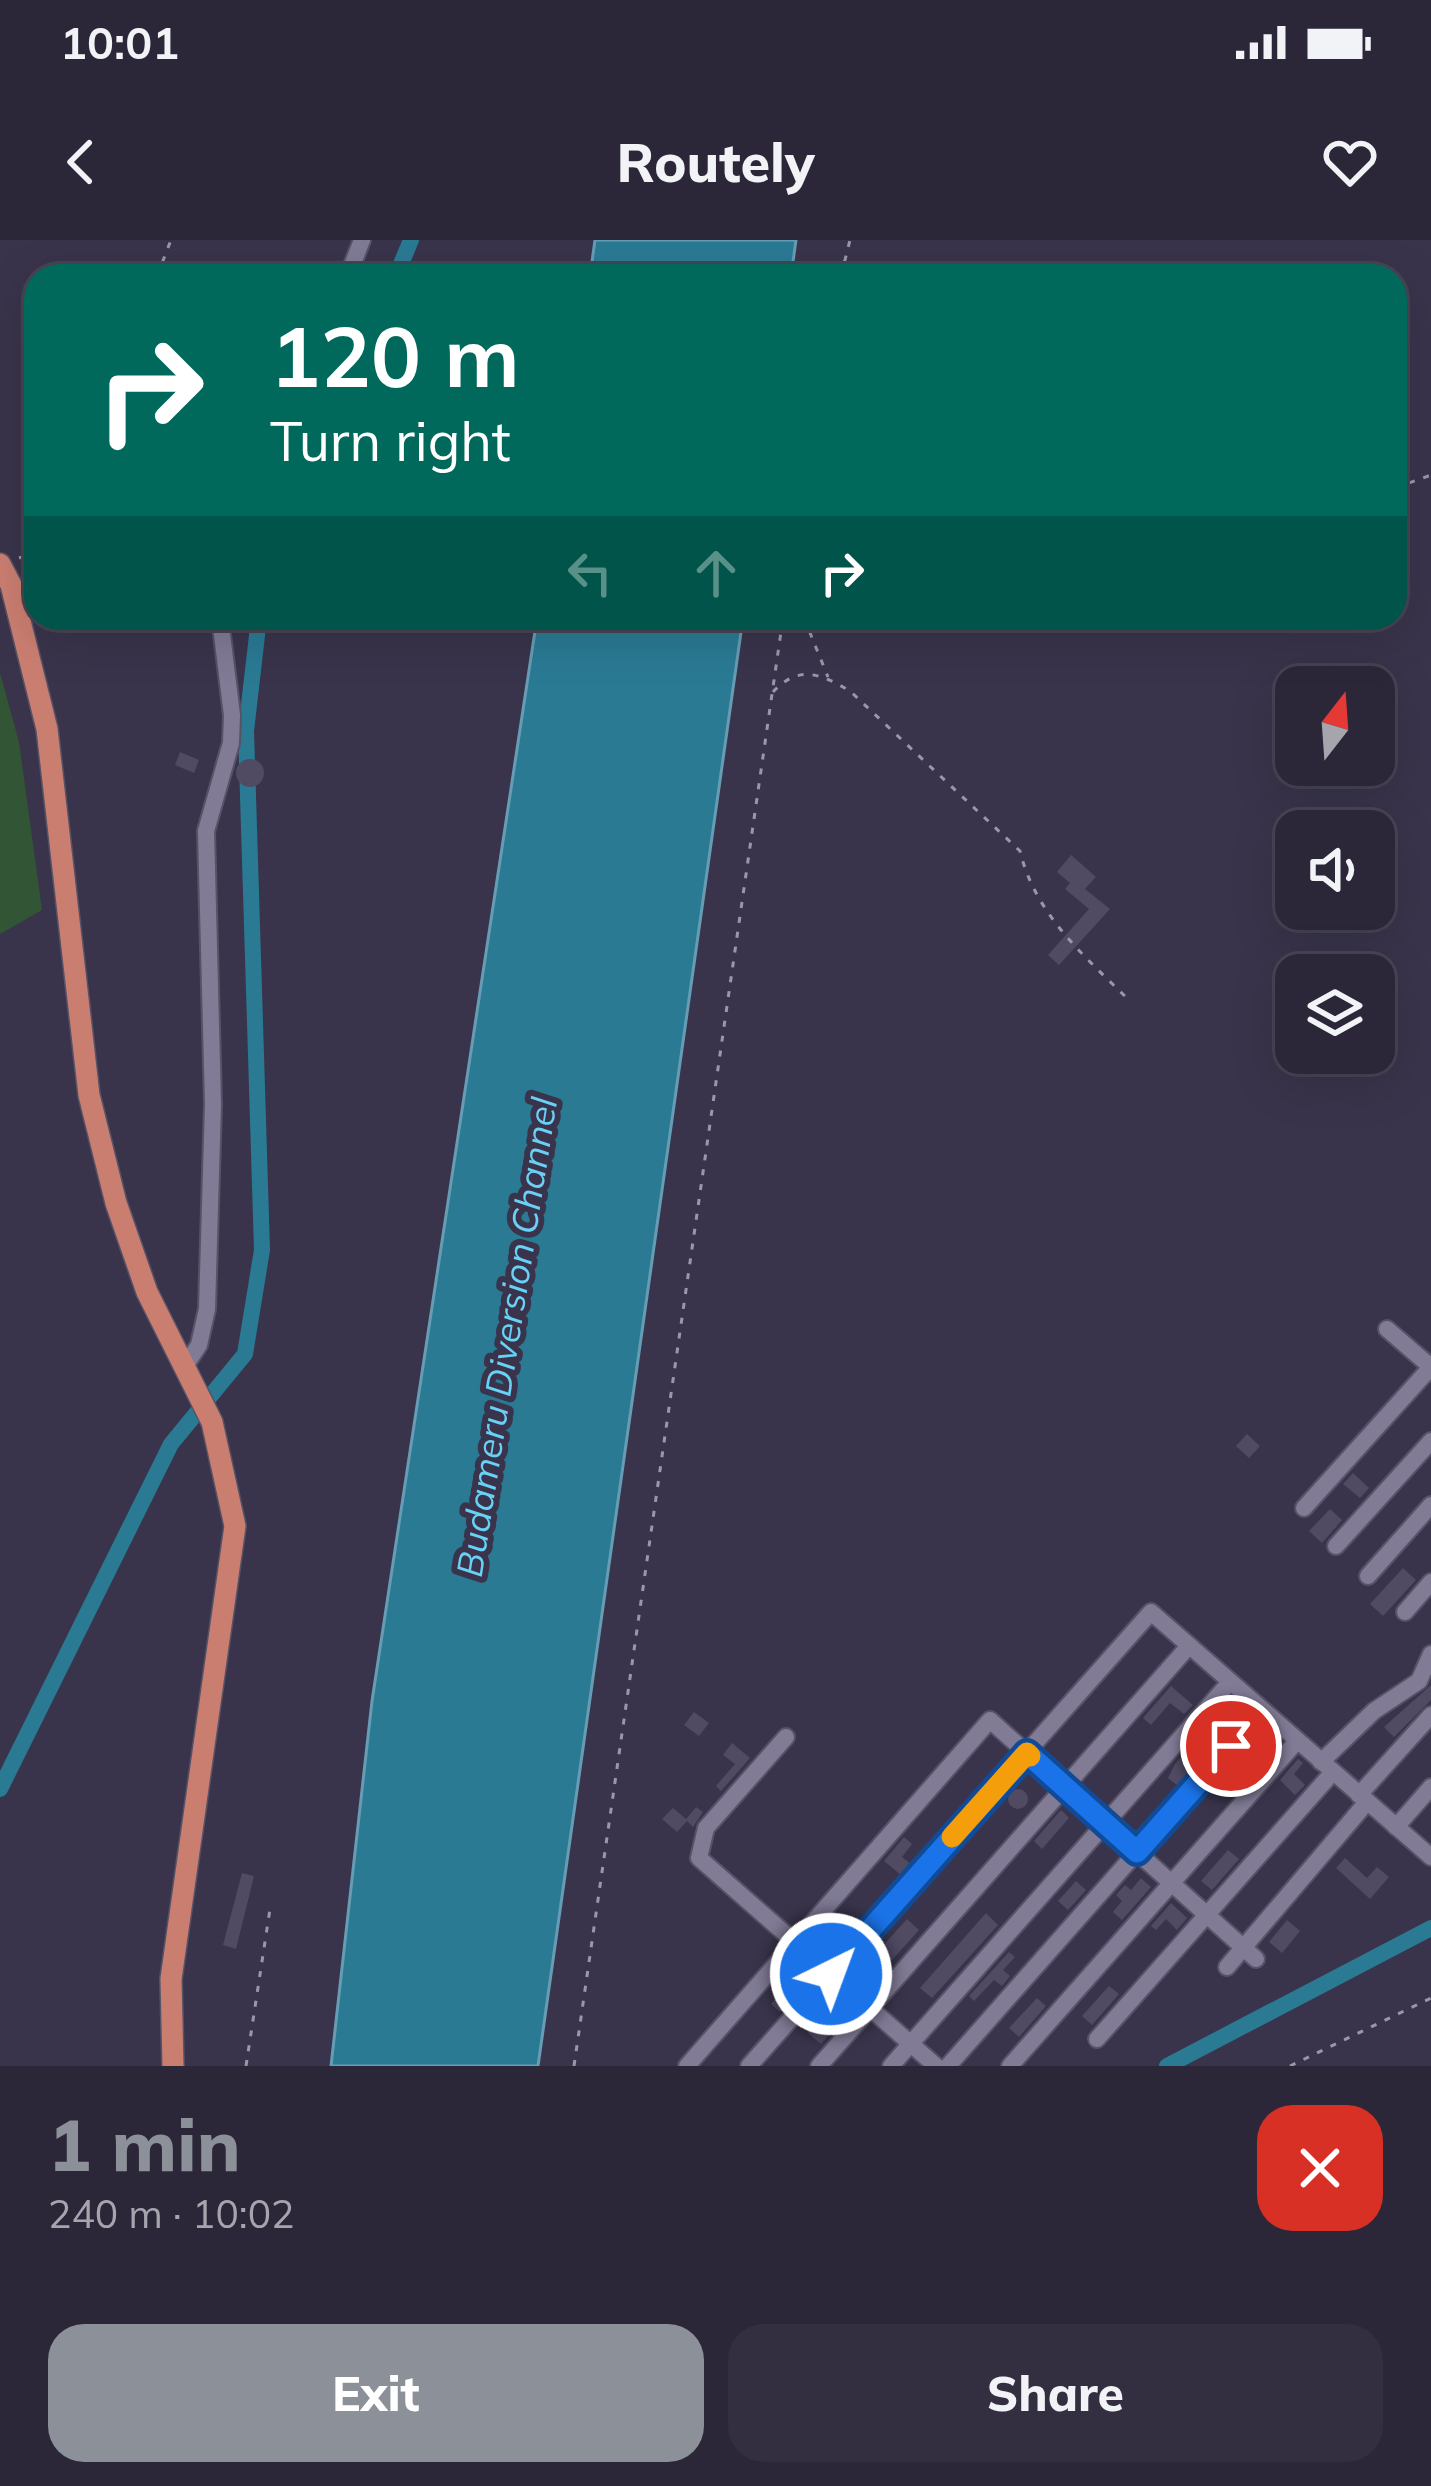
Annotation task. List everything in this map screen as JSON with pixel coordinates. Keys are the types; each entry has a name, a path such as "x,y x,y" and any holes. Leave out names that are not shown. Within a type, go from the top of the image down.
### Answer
{"main road":[{"path":"0,564 11,585 47,729 89,1095 116,1203 147,1292 212,1422 235,1526 171,1979 173,2066"}],"street":[{"path":"185,1366 199,1345 207,1309 213,1104 206,831 231,743 232,715 221,630"},
{"path":"1304,1508 1431,1367 1387,1329"},
{"path":"1336,1546 1431,1441"},
{"path":"1368,1576 1431,1505"},
{"path":"1405,1612 1431,1582"},
{"path":"749,2066 1151,1612 1431,1857"},
{"path":"819,2066 1189,1647"},
{"path":"1097,2039 1207,1915 1373,1711 1419,1681 1431,1654"},
{"path":"891,2066 1229,1682"},
{"path":"948,2066 1262,1710"},
{"path":"1227,1966 1249,1953 1431,1714"},
{"path":"687,2066 990,1720 1249,1953"},
{"path":"786,1737 706,1828 699,1858 936,2066"},
{"path":"1010,2066 1297,1741"},
{"path":"1396,1827 1431,1787"}],"path":[{"path":"574,2066 782,630"},
{"path":"809,630 829,679"},
{"path":"772,694 787,677 819,673 947,778 1020,851 1028,884 1060,928 1129,1000"},
{"path":"246,2066 270,1909"},
{"path":"1290,2066 1431,1998"}],"green space":[{"path":"0,673 19,742 42,910 0,934"}],"water":[{"path":"595,240 796,240 793,264 592,264"},
{"name":"Budameru Diversion Channel","path":"535,630 741,630 538,2066 331,2066 372,1701"}],"building":[{"path":"180,752 199,760 194,773 175,765"},
{"path":"250,759 260,763 264,773 260,783 250,787 240,783 236,773 240,763"},
{"path":"1071,855 1096,877 1085,889 1110,909 1059,965 1048,955 1089,909 1065,889 1070,883 1057,872"},
{"path":"1247,1434 1260,1446 1249,1458 1236,1446"},
{"path":"1353,1473 1369,1488 1360,1498 1343,1484"},
{"path":"1330,1509 1342,1520 1322,1543 1309,1531"},
{"path":"1403,1568 1416,1580 1383,1616 1370,1604"},
{"path":"1431,1685 1431,1700 1394,1737 1384,1727"},
{"path":"1171,1686 1193,1705 1184,1714 1170,1703 1151,1725 1143,1718"},
{"path":"1231,1700 1235,1703 1196,1745 1207,1754 1178,1786 1168,1778 1175,1764"},
{"path":"694,1712 709,1723 699,1736 684,1725"},
{"path":"732,1743 750,1758 721,1791 716,1786 735,1764 723,1755"},
{"path":"1298,1759 1303,1763 1294,1774 1305,1785 1295,1795 1280,1780"},
{"path":"1018,1789 1028,1799 1018,1809 1008,1799"},
{"path":"696,1807 703,1812 693,1827 687,1821 677,1832 662,1819 673,1808 686,1819"},
{"path":"1061,1810 1069,1818 1042,1849 1034,1841"},
{"path":"904,1837 912,1844 902,1857 911,1864 901,1875 884,1861"},
{"path":"1228,1850 1239,1859 1212,1890 1201,1881"},
{"path":"1345,1858 1367,1878 1377,1867 1389,1877 1370,1899 1336,1868"},
{"path":"242,1873 254,1876 236,1949 223,1945"},
{"path":"1141,1878 1151,1887 1122,1920 1113,1912 1122,1901 1116,1895 1125,1885 1131,1890"},
{"path":"1076,1881 1086,1890 1068,1910 1058,1901"},
{"path":"1171,1903 1187,1918 1177,1930 1166,1919 1156,1930 1151,1926"},
{"path":"986,1913 998,1925 932,1998 920,1988"},
{"path":"907,1919 919,1930 891,1961 879,1950"},
{"path":"1287,1920 1300,1931 1282,1953 1269,1942"},
{"path":"1009,1952 1015,1957 1003,1970 1010,1976 1002,1986 994,1980 974,2001 969,1996"},
{"path":"786,1973 802,1987 780,2012 771,2004 782,1990 775,1984"},
{"path":"1109,1986 1119,1994 1092,2025 1082,2016"},
{"path":"839,1998 851,2009 821,2044 808,2033"},
{"path":"1037,1998 1046,2006 1019,2037 1009,2028"}],"waterway":[{"path":"401,264 411,240"},
{"path":"0,1789 171,1444 245,1354 262,1250 246,731 258,630"},
{"path":"1167,2066 1431,1928"}],"slow traffic":[{"path":"952,1837 1027,1753 1030,1756"}],"route":[{"path":"831,1974 1027,1753 1137,1852 1231,1746"}]}
